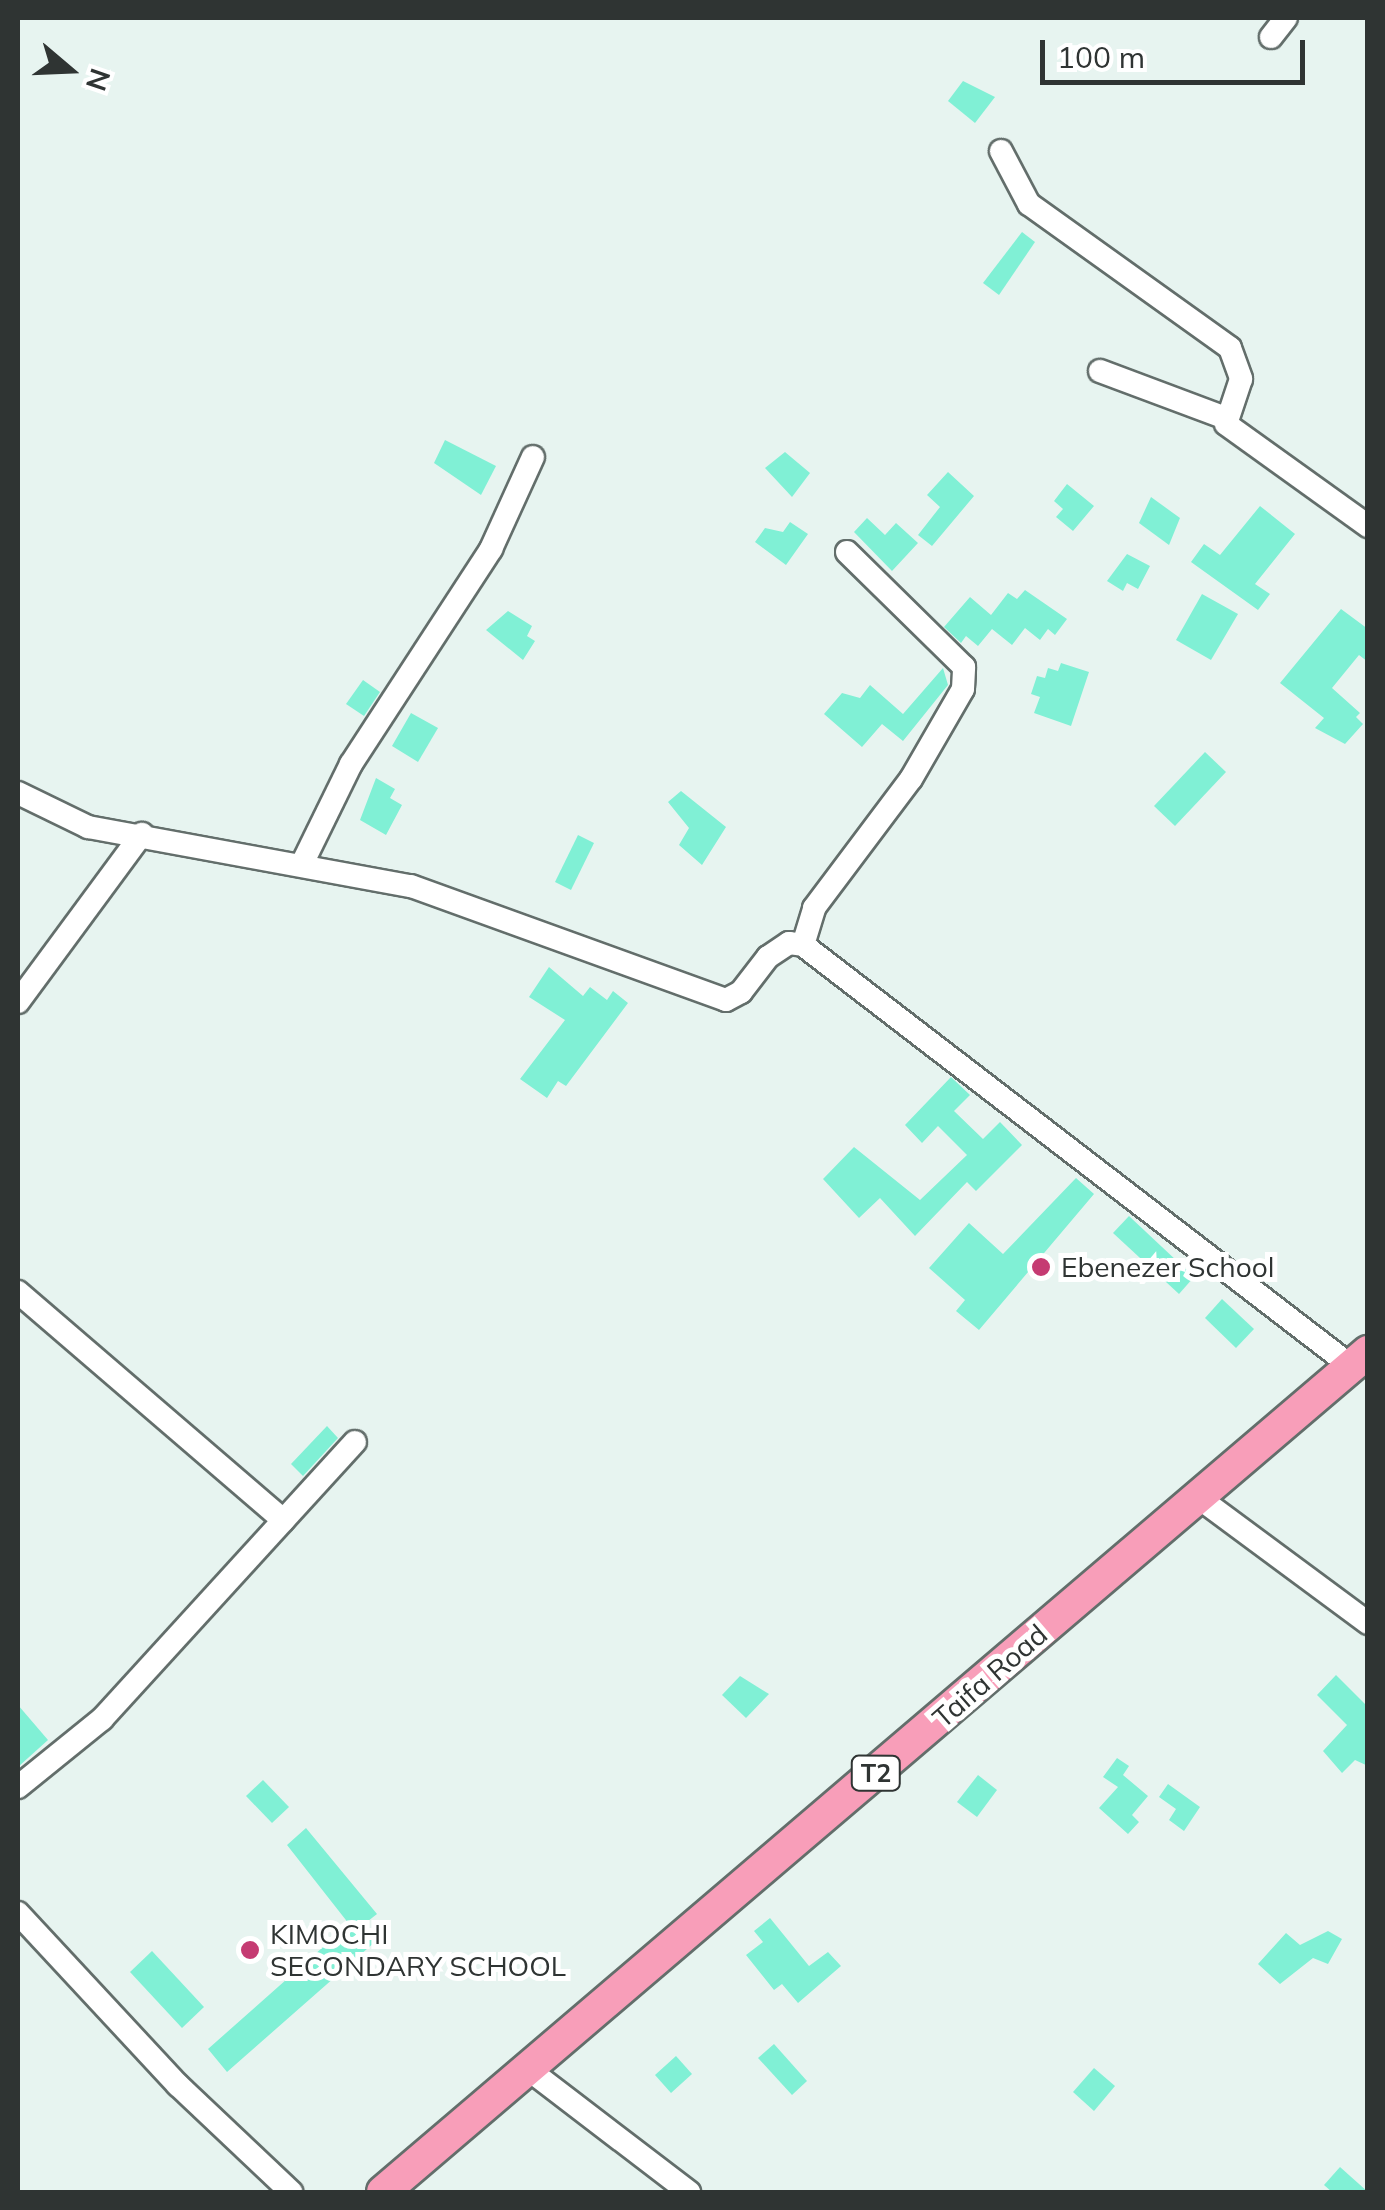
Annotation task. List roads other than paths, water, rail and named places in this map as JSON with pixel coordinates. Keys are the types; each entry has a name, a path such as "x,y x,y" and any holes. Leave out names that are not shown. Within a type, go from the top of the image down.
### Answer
{"highway":[{"name":"Taifa Road","path":"383,2192 1195,1495 1359,1359"}],"street":[{"path":"1270,36 1286,18"},
{"path":"1001,151 1029,204 1230,348 1241,379 1223,418"},
{"path":"1100,371 1223,418 1368,526"},
{"path":"302,862 351,764 491,548 533,457"},
{"path":"803,945 814,908 912,779 963,689 964,667 847,552"},
{"path":"18,793 88,827 302,862 411,886 726,1000 741,992 768,957 789,943 803,945 1359,1359"},
{"path":"18,1002 142,834"},
{"path":"18,1292 283,1520"},
{"path":"18,1788 102,1720 356,1442"},
{"path":"1195,1495 1368,1622"},
{"path":"18,1913 178,2085 291,2192"},
{"path":"528,2070 690,2192"}],"place":[{"name":"Ebenezer School","path":"1041,1267"},
{"name":"KIMOCHI SECONDARY SCHOOL","path":"250,1950"}]}
